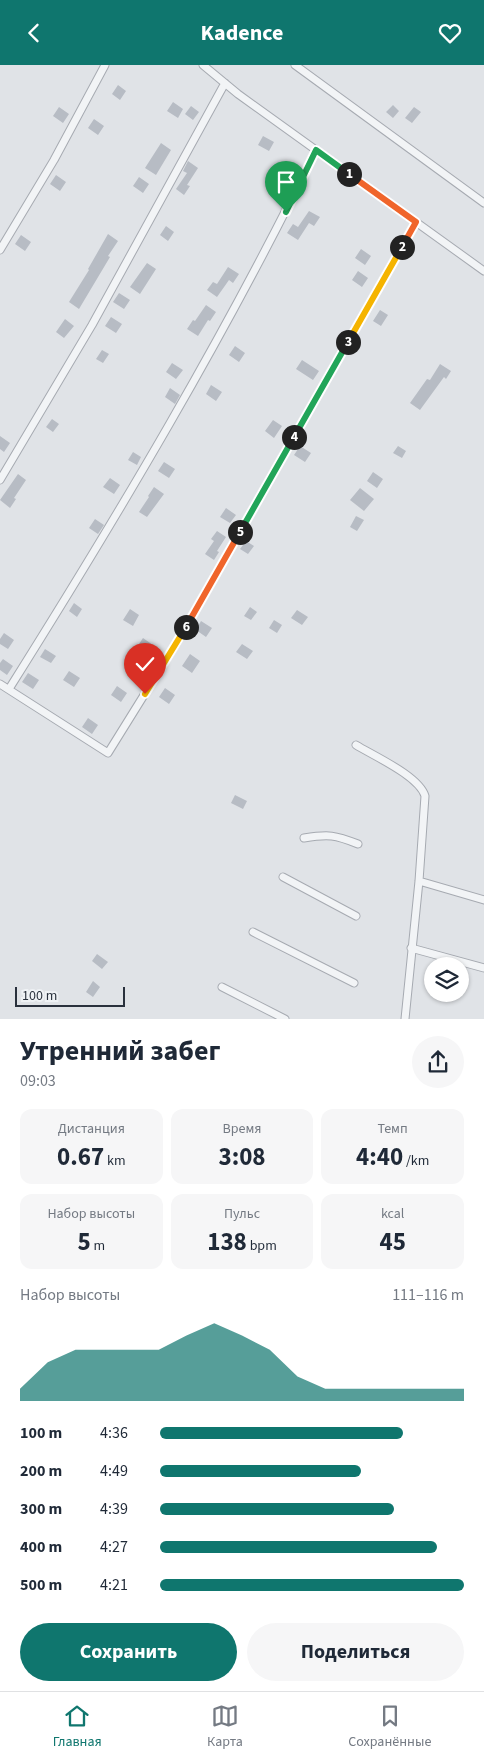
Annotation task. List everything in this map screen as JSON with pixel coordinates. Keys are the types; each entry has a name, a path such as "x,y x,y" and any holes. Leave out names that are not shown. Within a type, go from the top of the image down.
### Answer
{"street":[{"path":"0,250 54,160 105,65"},
{"path":"203,65 238,94 484,271"},
{"path":"295,65 484,203"},
{"path":"0,480 92,325 225,83"},
{"path":"9,689 85,569 185,399 286,212 316,150"},
{"path":"0,684 108,753 186,626 416,222"},
{"path":"356,745 411,777 423,790 425,796 419,881 404,1019"},
{"path":"304,838 322,835 336,836 358,844"},
{"path":"283,877 356,916"},
{"path":"419,881 484,900"},
{"path":"253,932 354,983"},
{"path":"411,948 484,968"},
{"path":"222,987 285,1019"}],"building":[{"path":"118,85 126,91 120,100 112,94"},
{"path":"173,102 183,109 178,118 167,111"},
{"path":"393,105 399,111 393,118 386,112"},
{"path":"191,106 199,112 193,120 185,114"},
{"path":"59,107 69,114 63,123 53,116"},
{"path":"414,107 421,112 412,123 405,118"},
{"path":"94,119 104,126 98,135 88,128"},
{"path":"263,136 274,142 269,151 258,145"},
{"path":"161,143 171,150 156,175 145,168"},
{"path":"188,161 198,168 187,185 190,186 184,195 176,189 187,173 183,171"},
{"path":"56,175 66,182 60,191 50,184"},
{"path":"139,177 149,184 143,193 133,186"},
{"path":"309,211 320,217 314,226 309,223 298,240 287,233 293,224 298,227"},
{"path":"166,226 174,232 168,241 160,235"},
{"path":"108,234 118,241 79,309 69,302"},
{"path":"21,235 31,242 25,251 15,244"},
{"path":"361,249 371,256 365,265 355,258"},
{"path":"147,263 156,269 140,294 130,287"},
{"path":"228,267 239,274 233,283 229,280 217,297 207,290 213,282 217,284"},
{"path":"358,271 368,278 362,287 352,280"},
{"path":"119,293 130,300 124,309 113,302"},
{"path":"206,305 216,312 210,321 208,320 198,336 187,329"},
{"path":"380,310 388,315 381,326 373,321"},
{"path":"111,317 122,324 116,333 105,326"},
{"path":"65,319 74,326 64,338 56,332"},
{"path":"235,346 245,353 239,362 229,355"},
{"path":"102,350 109,354 103,363 96,359"},
{"path":"302,360 319,371 313,380 296,369"},
{"path":"172,363 183,370 176,379 166,372"},
{"path":"440,364 451,371 446,379 444,377 420,410 410,403 427,379 430,380"},
{"path":"211,385 222,392 216,401 206,394"},
{"path":"170,388 180,395 175,404 165,397"},
{"path":"52,419 59,424 53,432 46,427"},
{"path":"273,420 282,426 274,438 265,431"},
{"path":"0,436 10,443 4,452 0,449"},
{"path":"300,446 311,453 305,462 294,455"},
{"path":"398,446 406,451 402,458 393,453"},
{"path":"133,452 141,457 137,465 128,460"},
{"path":"164,462 175,469 169,478 158,471"},
{"path":"373,472 383,479 377,488 367,481"},
{"path":"18,474 26,480 10,508 0,500"},
{"path":"110,478 120,485 114,494 103,487"},
{"path":"154,487 164,494 147,517 139,512"},
{"path":"360,488 374,499 364,511 350,500"},
{"path":"226,508 236,515 230,523 220,517"},
{"path":"356,516 364,520 357,531 350,527"},
{"path":"95,519 104,525 98,534 89,528"},
{"path":"217,531 226,537 217,551 219,552 214,560 205,554 214,541 211,539"},
{"path":"246,541 254,546 248,554 240,549"},
{"path":"74,603 82,609 77,617 69,611"},
{"path":"250,607 257,612 251,620 244,616"},
{"path":"130,609 139,615 133,626 123,620"},
{"path":"297,610 308,617 302,625 291,618"},
{"path":"274,620 282,625 277,633 269,628"},
{"path":"201,621 212,628 206,637 196,630"},
{"path":"4,633 14,640 8,649 0,644 0,639"},
{"path":"143,638 153,645 147,654 137,647"},
{"path":"242,644 253,651 247,659 236,652"},
{"path":"45,649 56,656 51,663 40,657"},
{"path":"190,654 200,661 192,673 182,666"},
{"path":"3,659 13,666 7,675 0,670 0,663"},
{"path":"69,671 80,678 74,687 63,680"},
{"path":"28,673 39,680 33,689 22,682"},
{"path":"117,686 127,693 121,702 111,695"},
{"path":"165,688 175,695 169,704 159,697"},
{"path":"88,718 98,725 92,734 82,727"},
{"path":"235,795 247,801 243,809 231,803"},
{"path":"97,954 108,962 102,969 92,961"},
{"path":"93,981 100,987 93,997 86,992"}],"route":[{"path":"145,694 182,634 416,222 316,150 286,212"}]}
